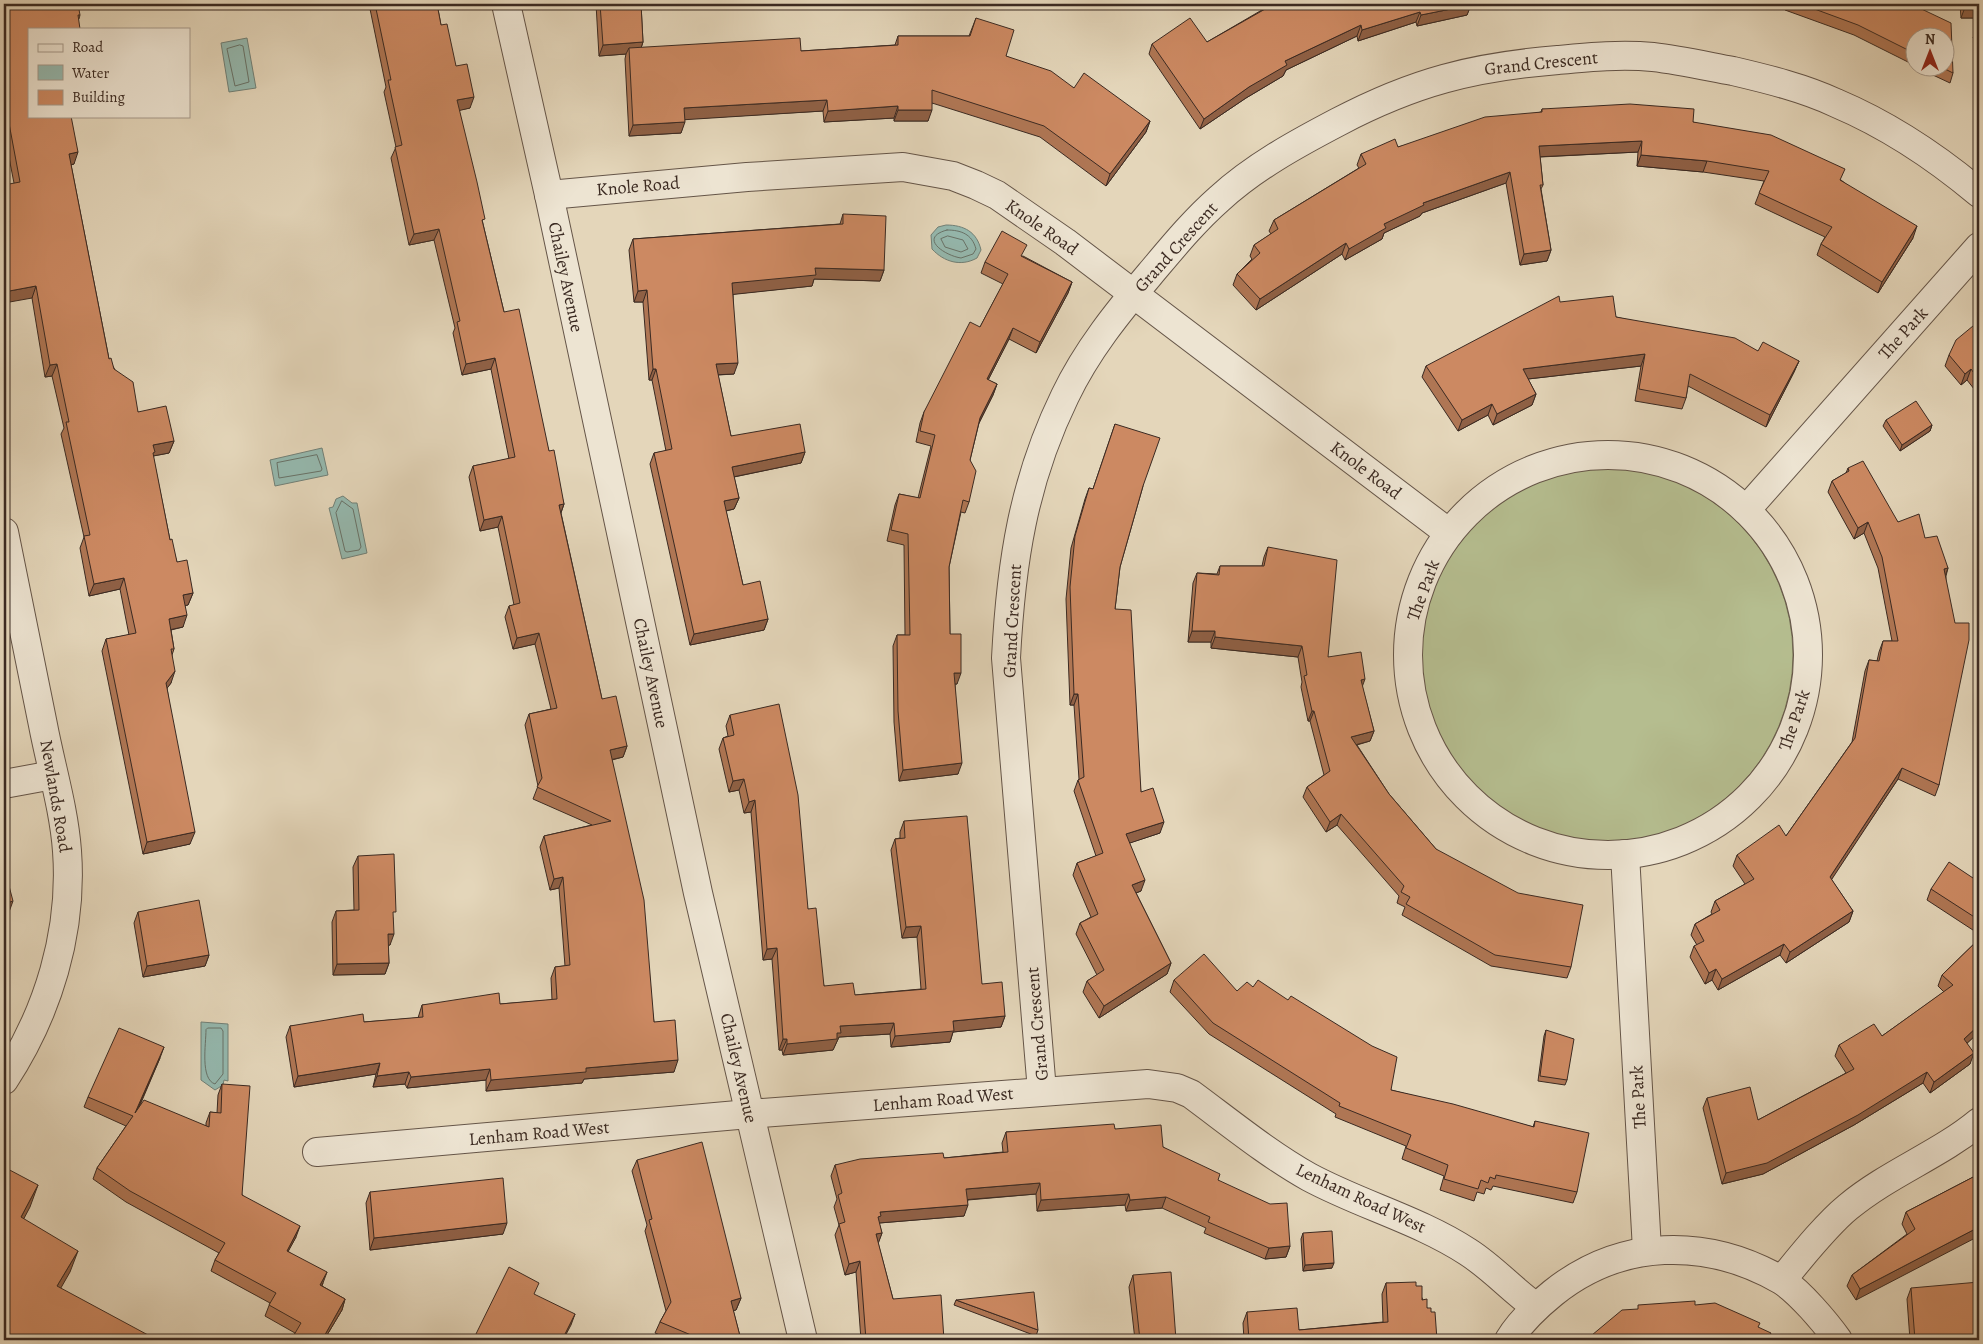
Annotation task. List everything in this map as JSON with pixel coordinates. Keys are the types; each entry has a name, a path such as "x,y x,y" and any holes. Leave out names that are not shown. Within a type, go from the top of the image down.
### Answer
{"street":[{"name":"Chailey Avenue","path":"506,4 549,195 698,893 803,1340"},
{"name":"Grand Crescent","path":"1042,1091 1006,658 1010,586 1021,517 1041,452 1060,407 1091,350 1120,307 1188,228 1254,170 1311,136 1374,103 1411,89 1484,68 1524,62 1608,55 1653,57 1764,78 1834,101 1882,124 1924,152 1979,193"},
{"name":"Knole Road","path":"549,195 747,177 903,167 953,176 997,195 1133,294 1449,533"},
{"name":"The Park","path":"1746,510 1979,247"},
{"name":"The Park","path":"1621,455 1671,465 1704,479 1746,510 1757,519 1789,568 1805,614 1809,662 1807,686 1795,728 1770,774 1754,793 1723,819 1695,835 1649,851 1625,854 1574,852 1525,837 1502,825 1478,807 1446,772 1432,751 1421,728 1410,686 1408,652 1410,626 1423,577 1449,533 1486,496 1516,477 1551,463 1583,456 1621,455"},
{"name":"Newlands Road","path":"4,532 67,850 68,881 62,935 43,1007 23,1048 4,1080"},
{"path":"4,784 52,775"},
{"name":"The Park","path":"1625,854 1647,1250"},
{"name":"Lenham Road West","path":"317,1152 750,1114 1148,1084 1177,1088 1191,1094 1309,1177 1372,1207 1422,1227 1467,1251 1497,1273 1522,1297 1536,1307"},
{"path":"1782,1280 1848,1207 1888,1179 1933,1155 1979,1122"},
{"path":"1509,1340 1536,1307 1564,1284 1596,1265 1647,1250 1682,1250 1713,1254 1782,1280 1827,1325 1838,1340"}],"green space":[{"path":"1588,468 1624,468 1643,471 1678,482 1710,499 1739,522 1762,551 1779,583 1790,618 1793,655 1790,692 1779,727 1762,759 1739,788 1710,811 1678,828 1643,839 1624,842 1588,842 1552,834 1518,820 1487,800 1461,774 1441,743 1427,709 1419,673 1419,637 1427,601 1441,567 1461,536 1487,510 1518,490 1552,476"}],"water":[{"path":"247,38 256,88 229,92 221,43"},
{"path":"946,225 959,226 973,234 981,250 977,258 959,263 953,262 942,257 932,249 931,235 938,227"},
{"path":"322,448 328,475 275,486 270,460"},
{"path":"343,496 352,503 357,503 367,553 342,559 329,508 333,507 336,499"},
{"path":"201,1022 228,1024 228,1081 224,1080 223,1085 215,1090 201,1080"}],"building":[{"path":"4,4 78,4 80,28 28,28 28,118 71,118 78,152 69,154 109,359 111,358 114,369 133,382 138,412 166,406 174,441 153,445 155,452 153,453 170,540 172,539 177,562 187,560 193,593 183,595 187,615 169,619 174,649 171,649 175,671 166,683 195,832 147,842 106,639 136,633 124,578 94,584 84,536 90,535 66,422 69,422 57,364 50,365 36,286 4,292 4,185 20,182 8,118 4,118"},
{"path":"375,4 437,4 441,25 447,24 456,66 467,64 474,97 457,100 485,219 482,220 504,312 519,309 549,451 554,450 564,504 559,505 602,699 616,696 627,746 610,750 644,900 654,1022 675,1020 678,1060 586,1068 586,1072 491,1080 490,1069 411,1077 409,1072 377,1076 380,1063 298,1076 290,1026 363,1014 364,1022 423,1017 422,1005 499,993 500,1004 557,999 555,967 570,965 563,877 554,879 544,836 611,821 537,787 542,778 529,714 557,708 539,633 517,638 509,606 520,603 502,516 484,520 473,466 515,457 495,358 466,364 457,322 460,321 439,229 414,234 395,147 402,145 388,80 391,80"},
{"path":"600,4 641,4 643,42 603,45"},
{"path":"1274,4 1471,5 1421,15 1420,12 1362,30 1361,25 1285,61 1287,65 1249,87 1204,119 1152,44 1190,18 1207,42"},
{"path":"1801,4 1911,4 1951,23 1951,28 1906,28 1906,49 1858,25"},
{"path":"1965,4 1979,4 1979,7 1965,7"},
{"path":"976,18 1014,30 1006,56 1051,71 1074,88 1084,73 1150,121 1110,174 1044,126 932,90 932,110 898,110 898,106 828,111 827,100 684,108 685,122 633,125 629,48 800,38 801,51 898,45 898,36 970,36"},
{"path":"1630,104 1694,109 1693,122 1771,135 1845,169 1840,180 1917,226 1882,282 1821,244 1832,227 1759,193 1769,171 1707,161 1641,155 1642,141 1539,146 1543,185 1540,185 1551,250 1524,254 1510,172 1423,203 1424,205 1384,224 1386,228 1349,249 1346,243 1260,299 1237,274 1260,253 1254,245 1278,229 1274,220 1366,164 1361,154 1395,139 1398,147 1485,117 1542,112 1542,109"},
{"path":"843,214 886,216 884,270 815,268 816,275 732,283 738,363 716,364 731,436 800,424 805,452 732,467 739,498 724,501 743,585 760,581 768,619 694,634 654,453 672,449 656,369 653,369 647,290 638,291 633,239 843,224"},
{"path":"1002,231 1027,245 1021,256 1072,282 1040,342 1013,328 987,379 997,384 980,418 970,460 976,471 969,502 963,500 949,567 950,634 961,634 961,673 954,673 962,763 903,770 898,711 897,635 910,635 908,534 891,530 899,494 920,498 935,435 920,431 924,412 970,322 980,327 1008,274 985,262"},
{"path":"1559,296 1560,302 1613,296 1616,317 1735,338 1758,351 1763,342 1799,361 1770,415 1690,374 1686,398 1639,389 1645,354 1523,369 1536,394 1497,414 1492,404 1462,420 1426,366"},
{"path":"1979,321 1979,380 1971,369 1965,374 1949,355 1956,340"},
{"path":"1916,401 1932,425 1902,445 1886,420"},
{"path":"1115,424 1160,438 1143,486 1120,567 1115,609 1131,610 1141,792 1153,788 1164,822 1126,834 1145,880 1132,885 1171,963 1104,1006 1087,981 1104,970 1080,923 1098,914 1077,863 1103,853 1078,780 1084,777 1078,694 1074,694 1070,587 1075,536 1089,488 1093,489"},
{"path":"1863,461 1898,522 1919,514 1925,538 1937,536 1948,568 1944,569 1955,623 1969,623 1969,640 1939,785 1902,768 1830,877 1853,911 1790,952 1784,944 1722,979 1716,969 1709,973 1694,946 1704,941 1695,924 1720,910 1715,901 1754,879 1737,855 1779,825 1786,836 1855,738 1869,660 1879,661 1883,641 1898,641 1882,557 1868,522 1858,528 1832,481 1849,471 1848,468"},
{"path":"1268,547 1337,560 1328,657 1361,652 1365,679 1361,680 1374,731 1351,737 1389,794 1436,849 1518,893 1583,905 1571,967 1495,955 1406,904 1410,897 1401,892 1404,886 1341,814 1330,822 1307,787 1330,771 1314,711 1312,711 1304,676 1307,675 1302,646 1215,637 1215,631 1192,631 1197,573 1219,575 1220,566 1264,566"},
{"path":"779,704 798,795 808,909 816,908 824,986 853,983 855,995 926,989 921,926 906,927 895,839 905,838 904,821 967,816 982,984 1002,982 1005,1016 953,1021 954,1031 895,1036 894,1023 840,1026 841,1033 837,1033 837,1039 787,1044 787,1039 783,1039 777,948 767,949 755,800 749,802 744,779 733,781 723,738 734,735 730,715"},
{"path":"394,854 396,912 393,912 394,934 388,934 389,963 337,964 336,911 359,910 358,856"},
{"path":"1949,862 1973,878 1979,868 1979,920 1931,889"},
{"path":"4,871 13,901 4,904"},
{"path":"199,900 209,955 147,966 138,912"},
{"path":"1979,939 1979,1025 1964,1039 1974,1053 1934,1082 1927,1072 1858,1115 1767,1163 1726,1173 1707,1098 1750,1087 1758,1120 1854,1069 1839,1045 1874,1024 1882,1036 1953,985 1942,975"},
{"path":"1204,954 1237,991 1247,982 1253,987 1258,980 1288,1000 1291,996 1372,1046 1397,1057 1391,1090 1453,1104 1534,1127 1535,1121 1589,1133 1577,1192 1496,1175 1495,1179 1490,1177 1488,1183 1481,1180 1478,1189 1444,1179 1448,1165 1406,1148 1411,1135 1339,1106 1340,1103 1213,1023 1174,980"},
{"path":"119,1028 164,1047 135,1113 144,1100 209,1127 210,1112 221,1113 222,1084 250,1086 242,1195 300,1226 287,1251 327,1272 320,1285 345,1299 322,1340 305,1340 294,1335 301,1323 269,1305 276,1293 215,1260 225,1243 130,1191 97,1168 133,1116 88,1097"},
{"path":"1546,1030 1574,1039 1567,1080 1540,1076"},
{"path":"1114,1124 1115,1129 1161,1125 1163,1147 1220,1174 1218,1180 1270,1204 1287,1203 1290,1246 1269,1248 1208,1222 1210,1217 1166,1197 1130,1200 1129,1194 1041,1200 1040,1183 966,1189 968,1205 880,1212 881,1216 878,1217 882,1233 876,1234 893,1299 941,1295 944,1340 866,1340 860,1261 849,1264 839,1224 845,1222 838,1195 842,1193 835,1165 860,1159 943,1153 944,1158 1008,1152 1006,1132"},
{"path":"702,1142 741,1298 731,1301 741,1340 692,1340 691,1335 660,1322 671,1302 649,1220 652,1219 637,1160"},
{"path":"4,1167 38,1185 21,1217 78,1251 57,1286 148,1335 146,1340 4,1340"},
{"path":"1979,1174 1979,1227 1860,1289 1852,1275 1915,1229 1906,1212"},
{"path":"503,1178 507,1223 374,1238 370,1192"},
{"path":"1332,1231 1334,1263 1305,1265 1303,1233"},
{"path":"509,1267 539,1283 534,1294 575,1314 562,1340 473,1340"},
{"path":"1171,1272 1176,1340 1140,1340 1133,1275"},
{"path":"1416,1282 1416,1286 1422,1286 1422,1300 1427,1299 1427,1308 1431,1308 1431,1312 1435,1312 1437,1340 1249,1340 1247,1312 1297,1308 1299,1330 1388,1322 1386,1283"},
{"path":"1979,1282 1979,1340 1915,1340 1911,1288"},
{"path":"1034,1292 1038,1330 956,1300"},
{"path":"1695,1301 1695,1305 1715,1303 1760,1323 1758,1327 1771,1333 1769,1337 1776,1340 1586,1340 1622,1310 1638,1309 1638,1305"},
{"path":"592,1336 592,1340 570,1340"}]}
